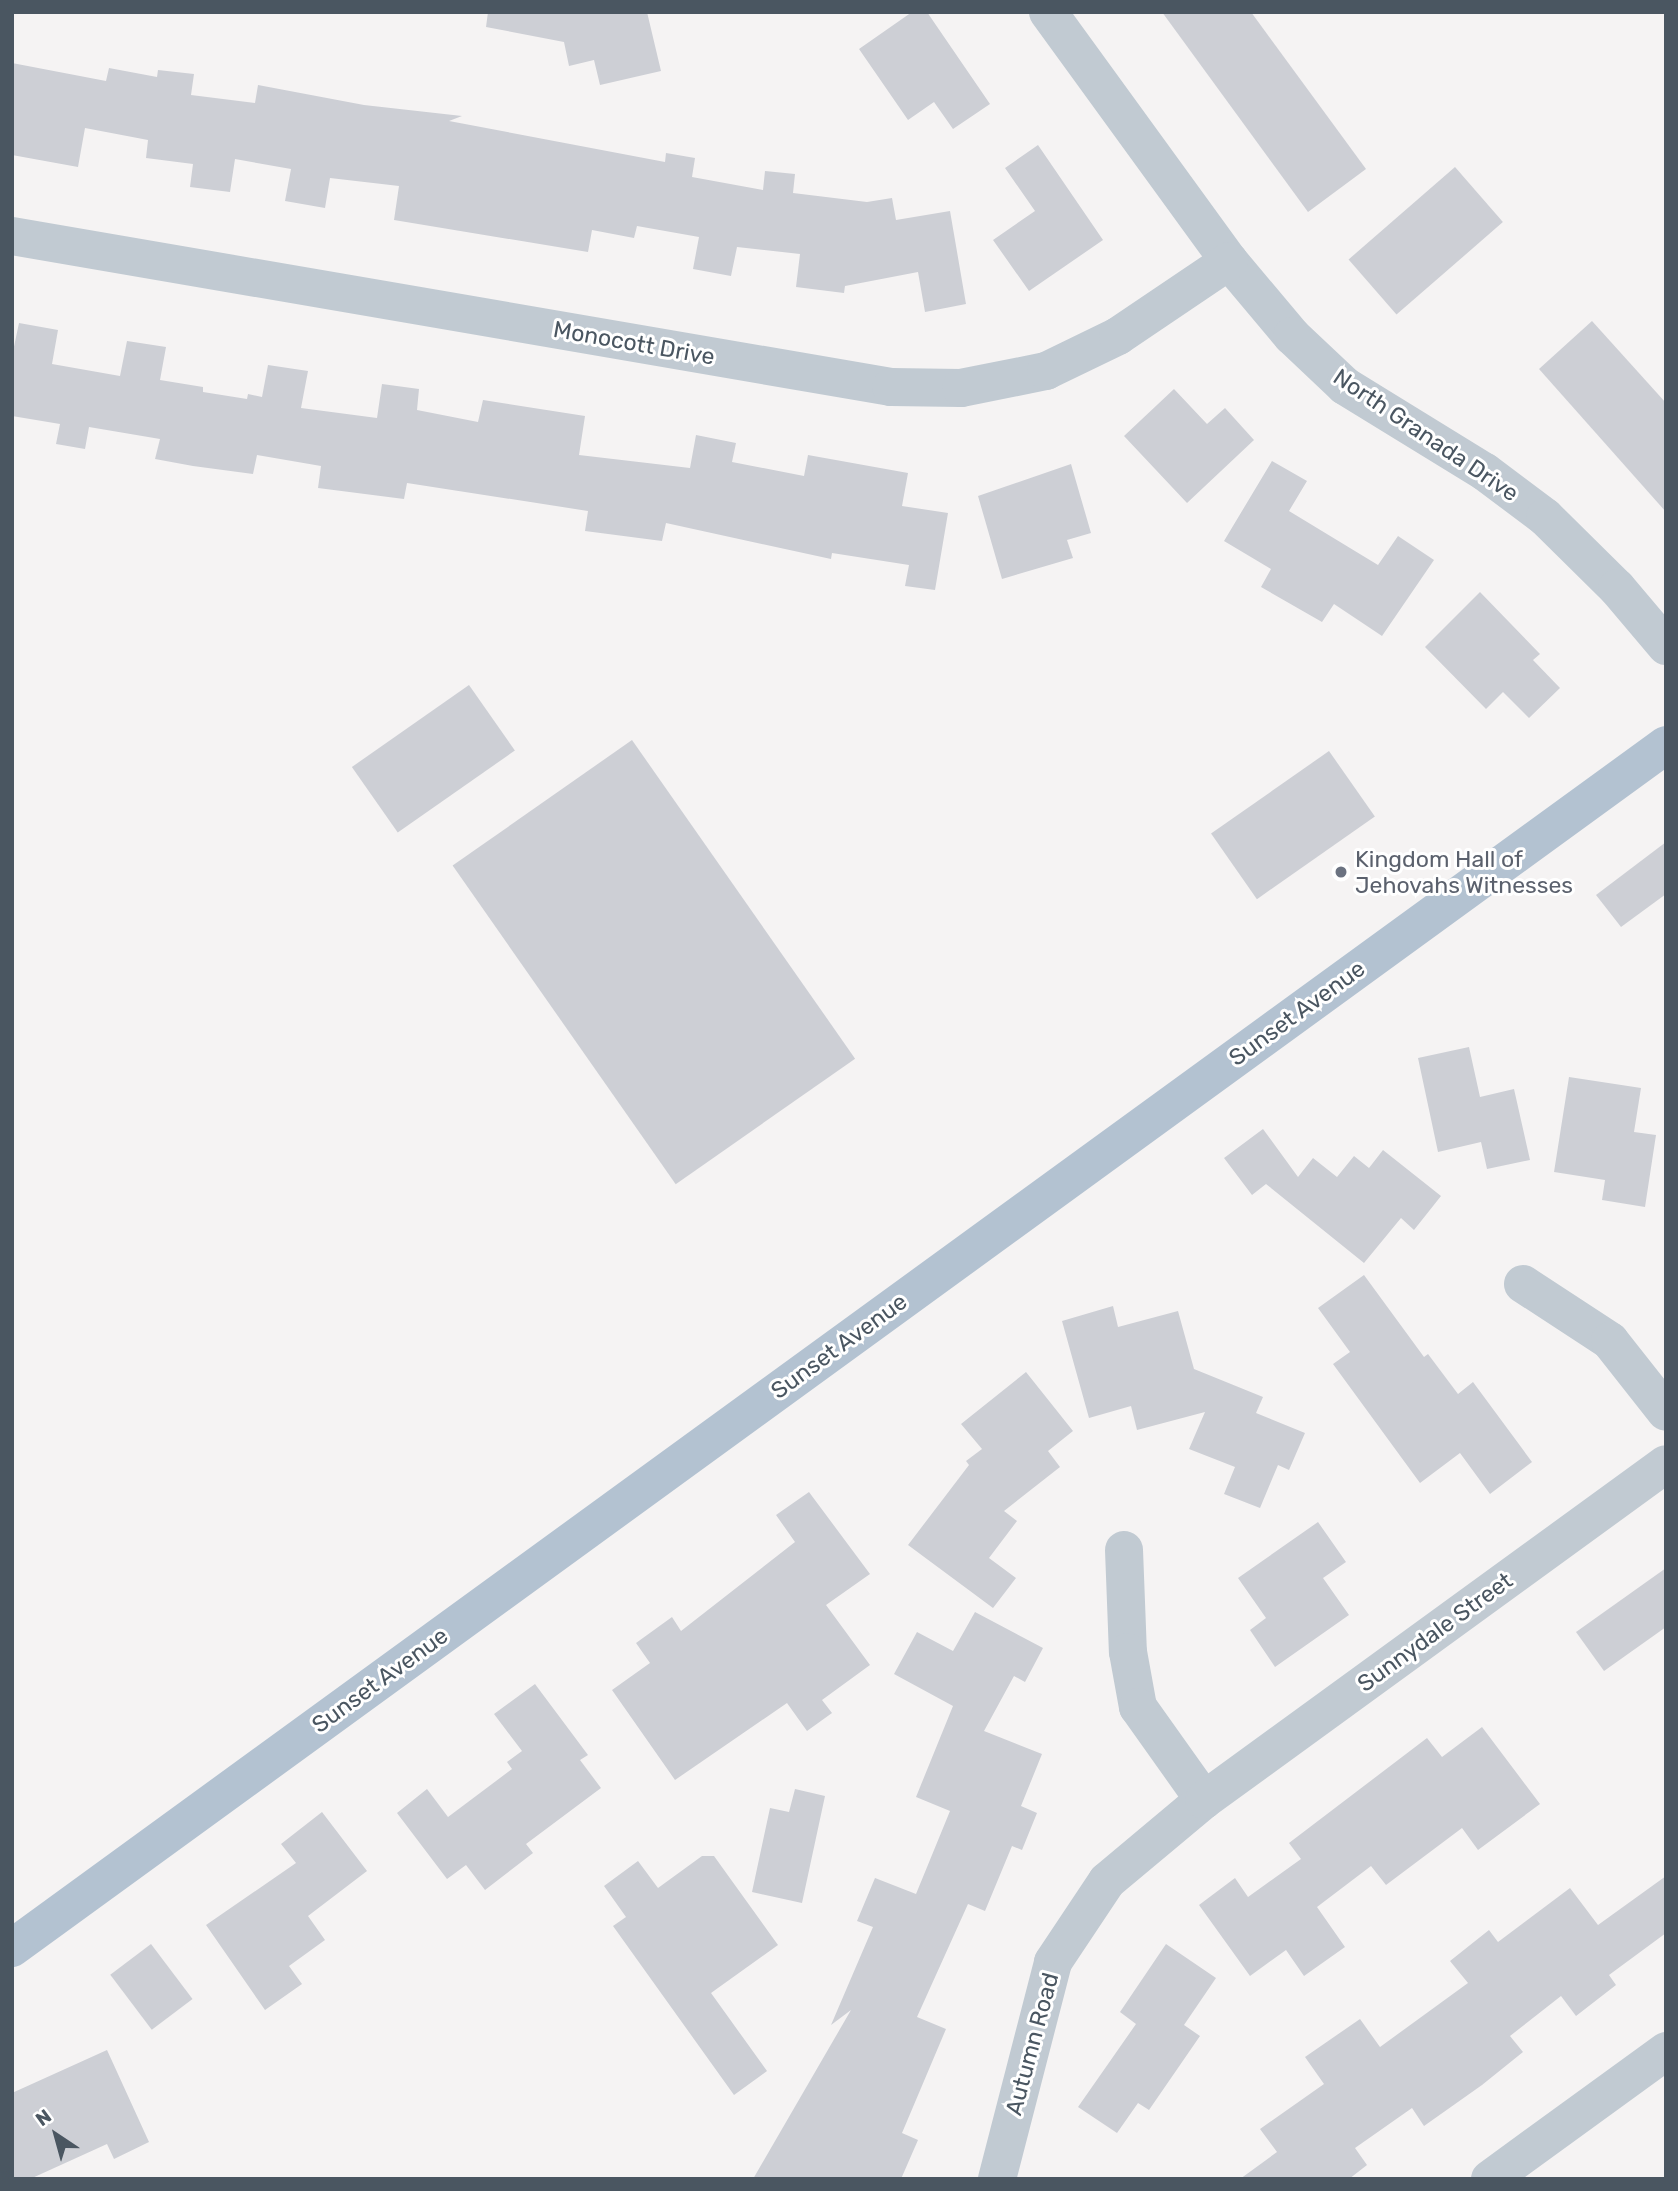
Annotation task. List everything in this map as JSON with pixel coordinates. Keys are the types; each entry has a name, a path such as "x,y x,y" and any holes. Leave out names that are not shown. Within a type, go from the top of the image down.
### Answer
{"main road":[{"name":"Sunset Avenue","path":"12,1948 1666,745"}],"street":[{"name":"North Granada Drive","path":"1048,12 1229,261 1292,337 1345,386 1485,472 1545,517 1616,587 1666,646"},
{"name":"Monocott Drive","path":"12,236 891,387 961,388 1046,371 1118,336 1229,261"},
{"path":"1523,1284 1610,1341 1666,1412"},
{"name":"Sunnydale Street","path":"1203,1800 1666,1464"},
{"path":"1124,1550 1128,1652 1139,1707 1203,1800"},
{"name":"Autumn Road","path":"997,2179 1053,1962 1107,1881 1203,1800"},
{"path":"1490,2179 1666,2051"}],"building":[{"path":"488,12 647,12 661,71 600,85 594,60 569,66 564,42 486,27"},
{"path":"912,12 927,12 990,104 953,129 934,102 908,120 859,49"},
{"path":"1162,12 1251,12 1366,169 1308,212"},
{"path":"12,63 106,81 109,68 157,77 158,70 194,74 191,95 255,103 258,85 364,105 462,116 449,121 665,162 666,153 695,158 692,177 763,190 765,171 795,174 793,193 867,202 892,198 896,220 950,211 966,304 925,312 918,272 845,286 844,293 796,287 800,254 737,247 731,276 693,269 699,237 637,226 634,238 592,230 588,252 394,220 399,186 330,178 325,208 285,201 291,169 235,159 230,192 190,187 193,164 146,158 148,140 85,128 78,167 12,155"},
{"path":"1038,145 1103,240 1029,291 993,240 1035,211 1005,168"},
{"path":"1455,167 1503,222 1396,315 1349,260"},
{"path":"1592,321 1666,403 1666,512 1539,369"},
{"path":"19,323 58,330 52,364 120,376 127,341 166,347 160,380 203,387 203,392 247,399 248,394 262,397 268,365 308,371 301,408 377,418 382,384 419,389 417,410 478,422 483,400 585,416 579,455 690,468 696,435 736,443 732,462 804,476 808,455 908,473 902,506 948,513 935,590 905,586 909,565 832,553 831,559 666,523 662,541 585,531 588,511 407,483 404,499 318,488 321,466 257,455 253,474 193,466 155,459 160,439 89,427 85,449 56,444 60,424 12,416 12,356"},
{"path":"1174,389 1207,424 1225,408 1254,440 1187,503 1124,436"},
{"path":"1272,461 1307,481 1289,511 1378,565 1398,536 1434,560 1382,636 1334,604 1322,622 1261,587 1271,569 1224,541"},
{"path":"1071,464 1091,533 1067,540 1073,558 1002,579 978,496"},
{"path":"1480,592 1540,654 1533,660 1560,688 1529,718 1503,692 1486,709 1425,647"},
{"path":"469,685 515,751 398,833 352,767"},
{"path":"632,740 855,1059 676,1184 453,866"},
{"path":"1329,751 1375,817 1257,899 1211,834"},
{"path":"1666,842 1666,894 1621,927 1596,895"},
{"path":"1469,1047 1480,1097 1514,1089 1530,1160 1487,1169 1481,1142 1438,1152 1418,1058"},
{"path":"1569,1077 1641,1088 1634,1132 1656,1135 1645,1207 1602,1200 1605,1180 1554,1172"},
{"path":"1263,1129 1298,1177 1313,1158 1337,1177 1354,1156 1369,1168 1383,1150 1441,1196 1414,1230 1401,1218 1364,1263 1266,1184 1252,1195 1224,1158"},
{"path":"1364,1275 1424,1357 1428,1354 1458,1394 1473,1382 1532,1462 1490,1494 1460,1453 1420,1483 1333,1364 1350,1352 1318,1308"},
{"path":"1113,1306 1118,1327 1178,1311 1194,1369 1263,1397 1256,1413 1305,1433 1289,1470 1278,1465 1260,1508 1224,1494 1235,1467 1189,1449 1205,1412 1137,1430 1131,1406 1089,1418 1062,1321"},
{"path":"1026,1372 1073,1431 1048,1451 1060,1467 1004,1511 1017,1521 989,1558 1016,1578 993,1608 908,1545 969,1465 966,1461 982,1449 961,1424"},
{"path":"809,1492 870,1574 826,1605 870,1665 822,1700 832,1713 807,1731 787,1703 675,1780 612,1690 650,1663 636,1643 672,1617 681,1631 795,1542 776,1515"},
{"path":"1318,1522 1346,1562 1323,1578 1349,1615 1275,1667 1250,1630 1266,1618 1238,1578"},
{"path":"1666,1568 1666,1627 1604,1671 1576,1632"},
{"path":"975,1612 1043,1648 1025,1682 1014,1676 984,1731 1042,1754 1021,1806 1037,1813 1022,1850 1012,1846 985,1911 968,1904 917,2017 946,2029 902,2133 918,2140 901,2179 753,2179 851,2010 831,2025 873,1927 857,1921 875,1878 916,1894 950,1811 916,1797 953,1706 894,1674 917,1632 953,1651"},
{"path":"535,1684 588,1755 580,1760 601,1788 526,1844 533,1853 485,1890 466,1865 447,1879 397,1813 427,1789 448,1817 512,1769 507,1762 522,1751 494,1714"},
{"path":"1482,1727 1540,1804 1478,1850 1462,1828 1386,1885 1371,1866 1317,1907 1345,1947 1304,1976 1286,1950 1250,1976 1199,1905 1235,1878 1248,1897 1301,1859 1289,1843 1427,1738 1442,1757"},
{"path":"795,1789 825,1796 802,1903 752,1892 770,1808 789,1812"},
{"path":"322,1812 367,1871 308,1916 325,1940 289,1966 302,1984 265,2010 206,1925 296,1863 281,1844"},
{"path":"702,1856 714,1856 778,1945 711,1993 767,2071 734,2095 613,1926 626,1917 604,1886 638,1861 658,1888"},
{"path":"1666,1876 1666,1933 1609,1975 1616,1985 1576,2016 1561,1996 1510,2036 1523,2052 1482,2085 1424,2126 1412,2108 1355,2148 1367,2165 1349,2179 1240,2179 1277,2152 1260,2129 1324,2084 1305,2057 1360,2019 1380,2047 1468,1983 1450,1961 1489,1930 1498,1942 1570,1888 1598,1925"},
{"path":"151,1944 193,1999 152,2030 110,1975"},
{"path":"1166,1944 1216,1978 1184,2025 1200,2036 1149,2110 1138,2103 1117,2133 1078,2107 1136,2024 1120,2012"},
{"path":"107,2050 149,2142 114,2159 107,2144 30,2179 12,2179 12,2093"}],"place":[{"name":"Kingdom Hall of Jehovahs Witnesses","path":"1341,872"}]}
